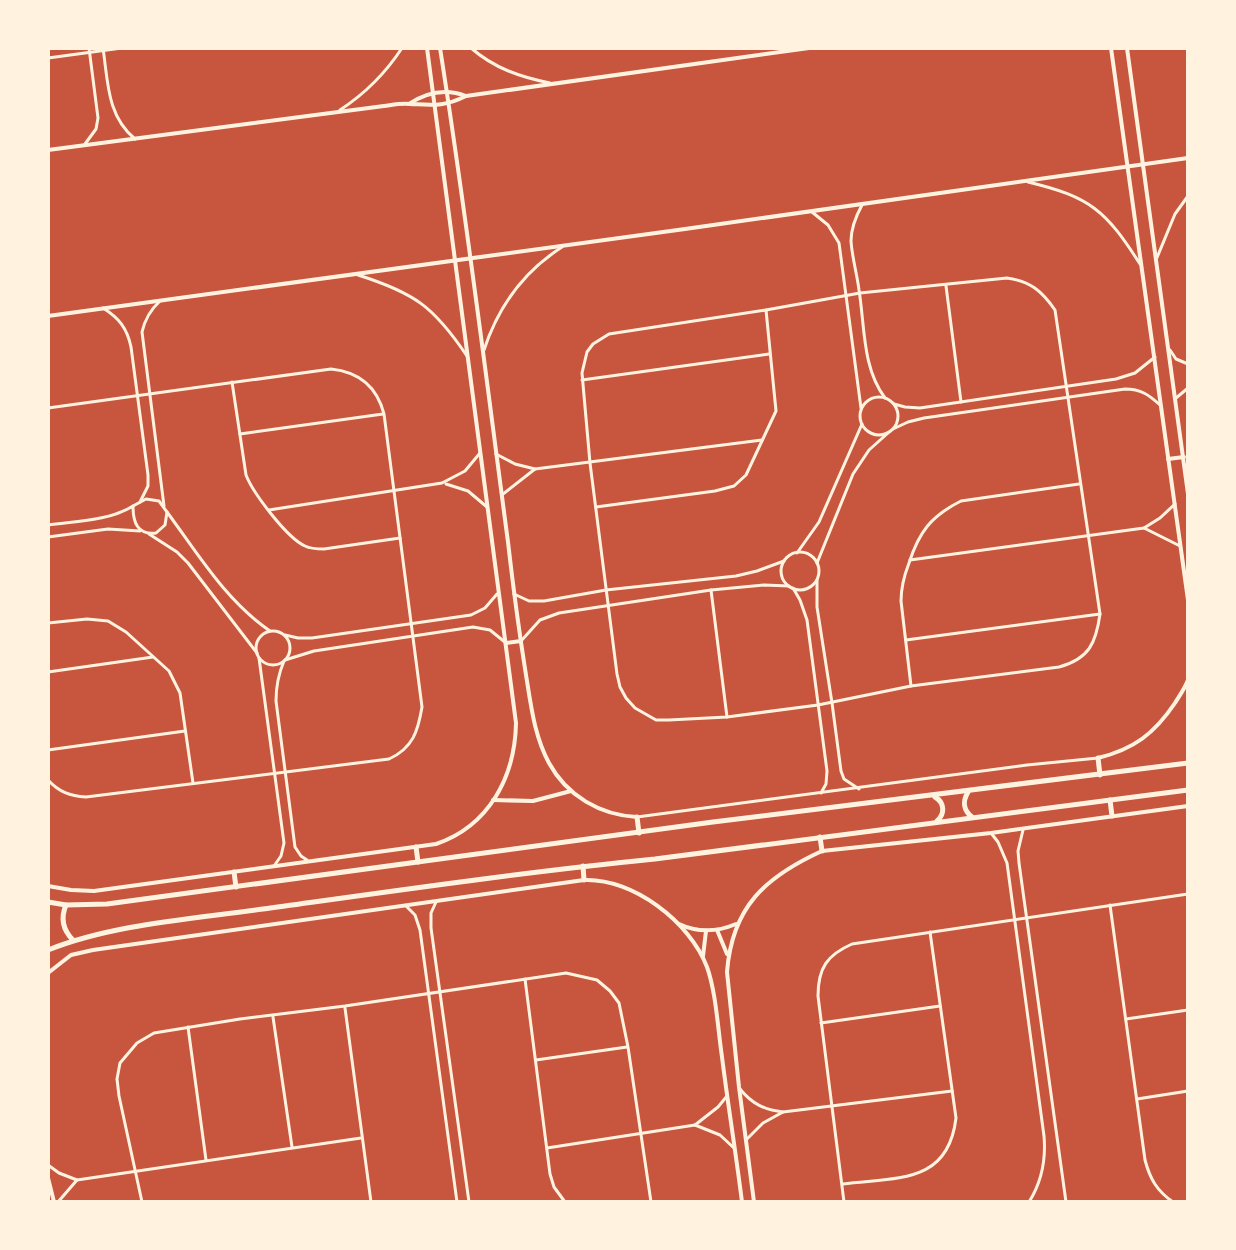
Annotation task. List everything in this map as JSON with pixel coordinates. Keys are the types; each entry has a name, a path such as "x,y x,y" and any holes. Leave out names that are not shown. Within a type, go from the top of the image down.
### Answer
{"main road":[{"path":"1098,758 1100,775"},
{"path":"48,902 107,904 713,822 1188,763"},
{"path":"48,950 96,933 583,866 1188,790"},
{"path":"968,791 964,807 972,817"},
{"path":"932,796 941,802 943,809 936,822"},
{"path":"1110,800 1112,816"},
{"path":"637,817 639,833"},
{"path":"820,837 822,851"},
{"path":"416,847 418,862"},
{"path":"583,866 584,880"},
{"path":"234,872 236,887"},
{"path":"66,905 63,921 73,940"}],"street":[{"path":"48,58 122,48"},
{"path":"338,112 376,82 402,48"},
{"path":"48,886 94,891 436,844 475,823 493,800 508,771 515,740 514,707 427,48"},
{"path":"440,48 535,727 540,746 558,778 571,791 596,808 618,816 637,817 1098,758 1120,753 1147,736 1187,691 1188,680"},
{"path":"471,48 502,70 526,79 550,83"},
{"path":"48,150 338,112 409,104 435,106 466,96 809,48"},
{"path":"1111,48 1188,600"},
{"path":"1127,48 1188,494"},
{"path":"103,49 114,115 135,139"},
{"path":"83,146 96,129 98,118 90,50"},
{"path":"409,104 433,93 447,91 466,96"},
{"path":"48,316 1188,158"},
{"path":"1025,181 1057,189 1093,207 1118,231 1142,267"},
{"path":"1156,260 1175,214 1188,196"},
{"path":"863,204 856,215 851,239 869,367 885,398 894,404 920,408 1126,376 1135,373 1155,357"},
{"path":"514,594 529,601 544,601 606,590 736,576 784,561 797,553 819,522 862,424 839,243 828,225 812,212"},
{"path":"483,354 498,314 516,287 538,264 565,245"},
{"path":"354,274 391,285 421,302 446,326 468,359"},
{"path":"1007,278 1018,280 1039,290 1055,310 1100,614 1093,644 1085,654 1069,664 911,686 818,705 727,717 656,720 635,708 620,687 606,590 582,380 587,352 609,334 860,293 946,285 1007,278"},
{"path":"946,285 961,402"},
{"path":"161,300 145,320 142,332 164,506 230,597 270,631"},
{"path":"103,308 114,314 128,334 148,475 148,486 140,502"},
{"path":"596,507 715,491 734,486 746,475 774,419 777,404 766,310"},
{"path":"1170,350 1176,359 1188,364"},
{"path":"582,380 770,354"},
{"path":"48,408 331,369 344,370 366,381 375,391 384,414 422,707 417,732 406,749 389,759 76,797 56,788 48,780"},
{"path":"232,382 250,486 294,539 313,549 324,549 401,538"},
{"path":"1176,398 1188,388"},
{"path":"859,789 844,779 841,771 817,607 817,563 853,474 869,450 893,429 924,418 1125,389 1136,389 1161,407"},
{"path":"861,408 873,398 885,398"},
{"path":"893,429 898,414 894,404"},
{"path":"240,434 384,414"},
{"path":"862,424 870,433 888,433"},
{"path":"496,454 515,464 535,469 762,440"},
{"path":"269,510 442,483 465,471 481,452"},
{"path":"1168,459 1184,457"},
{"path":"501,496 535,469"},
{"path":"442,483 468,491 488,508"},
{"path":"911,686 901,588 922,532 933,519 961,501 1080,483"},
{"path":"48,525 105,517 153,499 164,506"},
{"path":"910,560 1144,528 1175,504"},
{"path":"133,506 134,521 142,532"},
{"path":"149,534 161,530 167,512"},
{"path":"1144,528 1180,546"},
{"path":"48,537 108,529 149,534 188,563 258,655 271,665 314,651 473,627 490,630 506,643 521,641 534,625 549,615 711,590 764,585 803,590 817,580"},
{"path":"797,553 809,555 817,563"},
{"path":"784,561 782,576 800,600 807,620 827,771 826,784 821,793"},
{"path":"273,867 281,856 284,843 256,645 263,634 270,631 312,638 471,615 491,603 499,590"},
{"path":"711,590 727,717"},
{"path":"906,640 1100,614"},
{"path":"48,623 87,619 108,621 126,632 169,671 180,693 193,783"},
{"path":"285,635 290,647 278,673 276,701 295,847 301,856 311,862"},
{"path":"48,672 153,657"},
{"path":"1176,701 1187,691"},
{"path":"48,750 185,731"},
{"path":"493,800 533,801 571,791"},
{"path":"754,1202 728,988 728,956 737,924 754,896 769,882 803,859 822,851 991,833 1188,806"},
{"path":"1023,828 1018,851 1066,1202"},
{"path":"991,833 1007,863 1045,1149 1031,1202 1050,1202"},
{"path":"48,973 71,955 93,950 584,880 612,882 633,890 689,929 717,930 737,924"},
{"path":"844,1202 818,982 829,958 852,944 1188,894"},
{"path":"437,900 430,920 469,1202"},
{"path":"404,904 418,922 457,1202"},
{"path":"1110,905 1145,1160 1156,1188 1173,1202"},
{"path":"674,921 703,958 710,977 741,1200 753,1195"},
{"path":"717,930 728,956"},
{"path":"703,958 706,931"},
{"path":"842,1184 910,1176 925,1171 938,1163 954,1136 956,1118 930,932"},
{"path":"142,1202 117,1079 120,1063 147,1036 188,1027 566,973 588,977 605,985 619,1003 651,1202"},
{"path":"525,979 547,1148 554,1187 565,1202"},
{"path":"345,1006 371,1202"},
{"path":"821,1023 940,1006"},
{"path":"1126,1019 1188,1010"},
{"path":"273,1015 292,1147"},
{"path":"188,1027 206,1160"},
{"path":"536,1060 628,1047"},
{"path":"739,1087 747,1098 758,1105 783,1112 952,1091"},
{"path":"1137,1099 1188,1091"},
{"path":"547,1148 695,1125 727,1096"},
{"path":"746,1140 763,1123 783,1112"},
{"path":"695,1125 720,1135 734,1148"},
{"path":"48,1165 77,1180 361,1138"},
{"path":"48,1178 56,1202 77,1180"}]}
